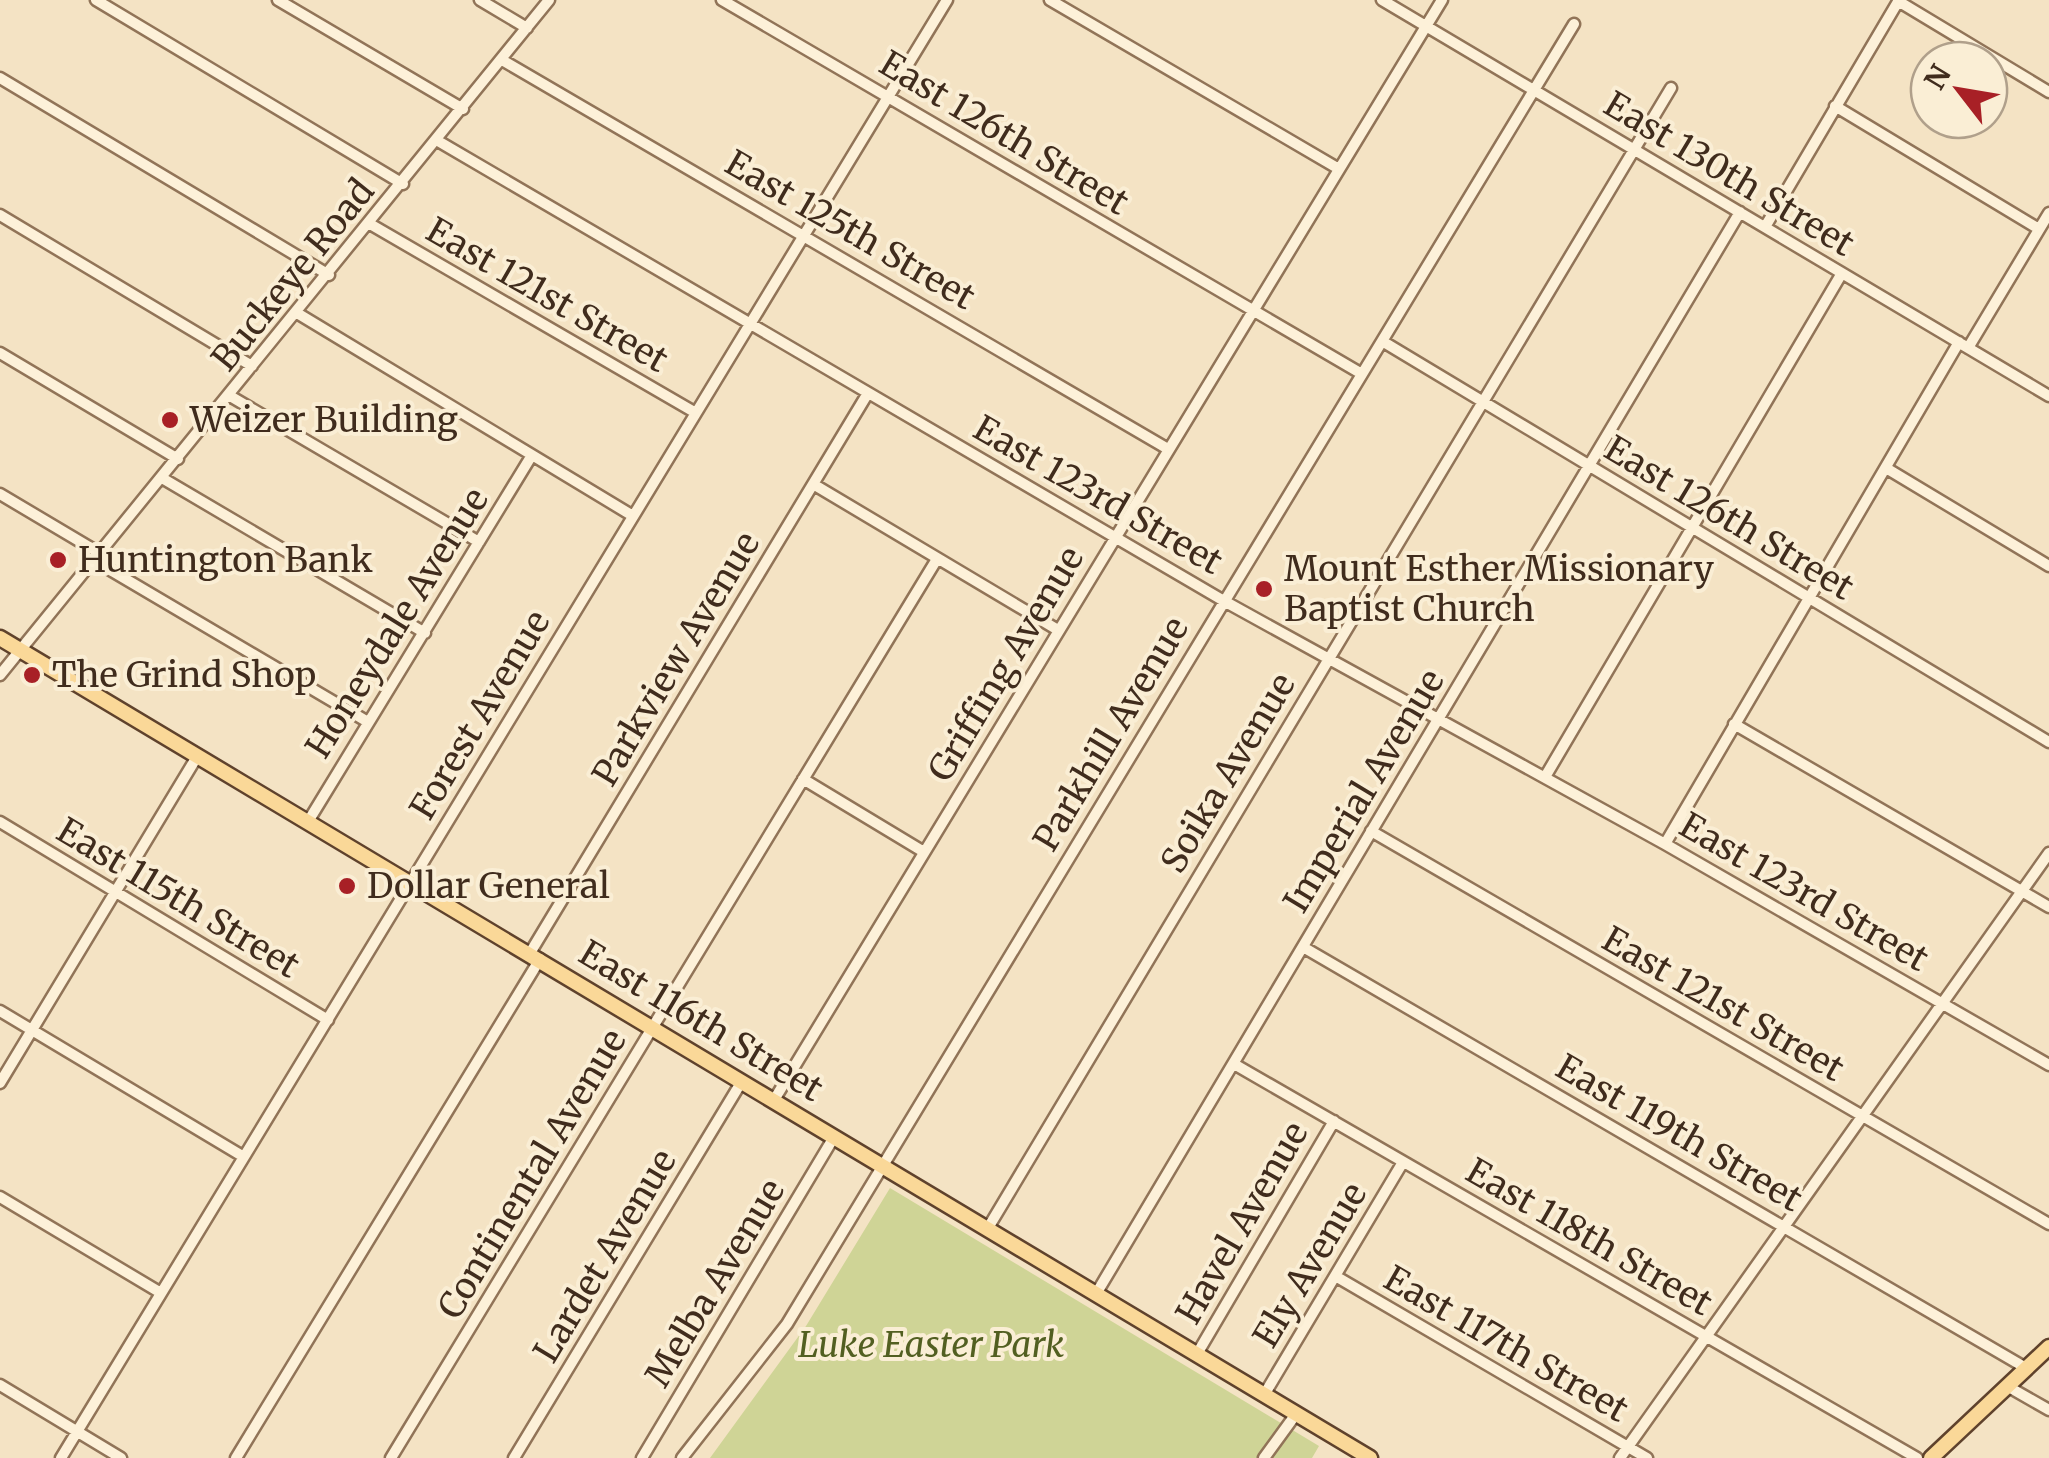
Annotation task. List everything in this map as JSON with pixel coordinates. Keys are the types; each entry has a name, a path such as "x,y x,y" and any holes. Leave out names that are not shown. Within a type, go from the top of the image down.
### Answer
{"main road":[{"name":"East 116th Street","path":"0,638 1370,1458"},
{"path":"1931,1458 2049,1347"}],"street":[{"path":"96,0 403,184"},
{"path":"278,0 463,109"},
{"path":"480,0 527,28"},
{"name":"Buckeye Road","path":"0,675 330,275 549,0"},
{"name":"East 126th Street","path":"722,0 1362,374"},
{"name":"Forest Avenue","path":"61,1458 948,0"},
{"path":"1050,0 1339,168"},
{"name":"East 130th Street","path":"1382,0 2049,396"},
{"name":"Griffing Avenue","path":"774,1100 1442,0"},
{"path":"1765,228 1898,1 2049,92"},
{"name":"Parkhill Avenue","path":"682,1458 762,1362 1574,24"},
{"name":"East 125th Street","path":"502,60 1168,449"},
{"path":"0,78 330,275"},
{"name":"Soika Avenue","path":"988,1228 1671,88"},
{"path":"1835,106 2049,241"},
{"name":"East 123rd Street","path":"438,141 1114,538 1665,844 2049,1065"},
{"name":"Imperial Avenue","path":"1096,1294 1740,212"},
{"path":"1665,844 1886,468 2049,213"},
{"path":"0,216 252,366"},
{"name":"East 121st Street","path":"370,224 696,412"},
{"path":"1546,777 1842,273"},
{"path":"297,313 633,516"},
{"name":"East 126th Street","path":"1382,341 2049,742"},
{"path":"0,354 178,459"},
{"name":"Parkview Avenue","path":"236,1458 868,392"},
{"path":"230,396 479,542"},
{"name":"Honeydale Avenue","path":"309,820 532,455"},
{"path":"1886,468 2049,566"},
{"path":"162,478 425,633"},
{"path":"813,484 1058,630"},
{"path":"0,494 368,722"},
{"name":"Continental Avenue","path":"392,1458 936,558"},
{"path":"1734,724 2049,906"},
{"path":"0,1083 198,755"},
{"path":"803,779 924,852"},
{"name":"East 115th Street","path":"0,822 328,1020"},
{"name":"East 121st Street","path":"1370,831 2049,1224"},
{"path":"1620,1458 2049,853"},
{"name":"East 119th Street","path":"1303,947 2026,1368"},
{"path":"0,1011 244,1157"},
{"name":"East 118th Street","path":"1234,1064 1917,1458"},
{"name":"Lardet Avenue","path":"514,1458 742,1082"},
{"name":"Havel Avenue","path":"1197,1354 1334,1121"},
{"name":"Melba Avenue","path":"642,1458 834,1137"},
{"name":"Ely Avenue","path":"1264,1395 1403,1162"},
{"path":"0,1197 161,1292"},
{"name":"East 117th Street","path":"1337,1277 1647,1458"},
{"path":"0,1386 121,1458"},
{"path":"2008,1386 2049,1410"},
{"path":"1264,1458 1296,1414"}],"green space":[{"name":"Luke Easter Park","path":"890,1188 1319,1446 1312,1458 710,1458 806,1326"}],"place":[{"name":"Weizer Building","path":"170,420"},
{"name":"Huntington Bank","path":"58,560"},
{"name":"Mount Esther Missionary Baptist Church","path":"1264,589"},
{"name":"The Grind Shop","path":"32,675"},
{"name":"Dollar General","path":"347,886"}]}
